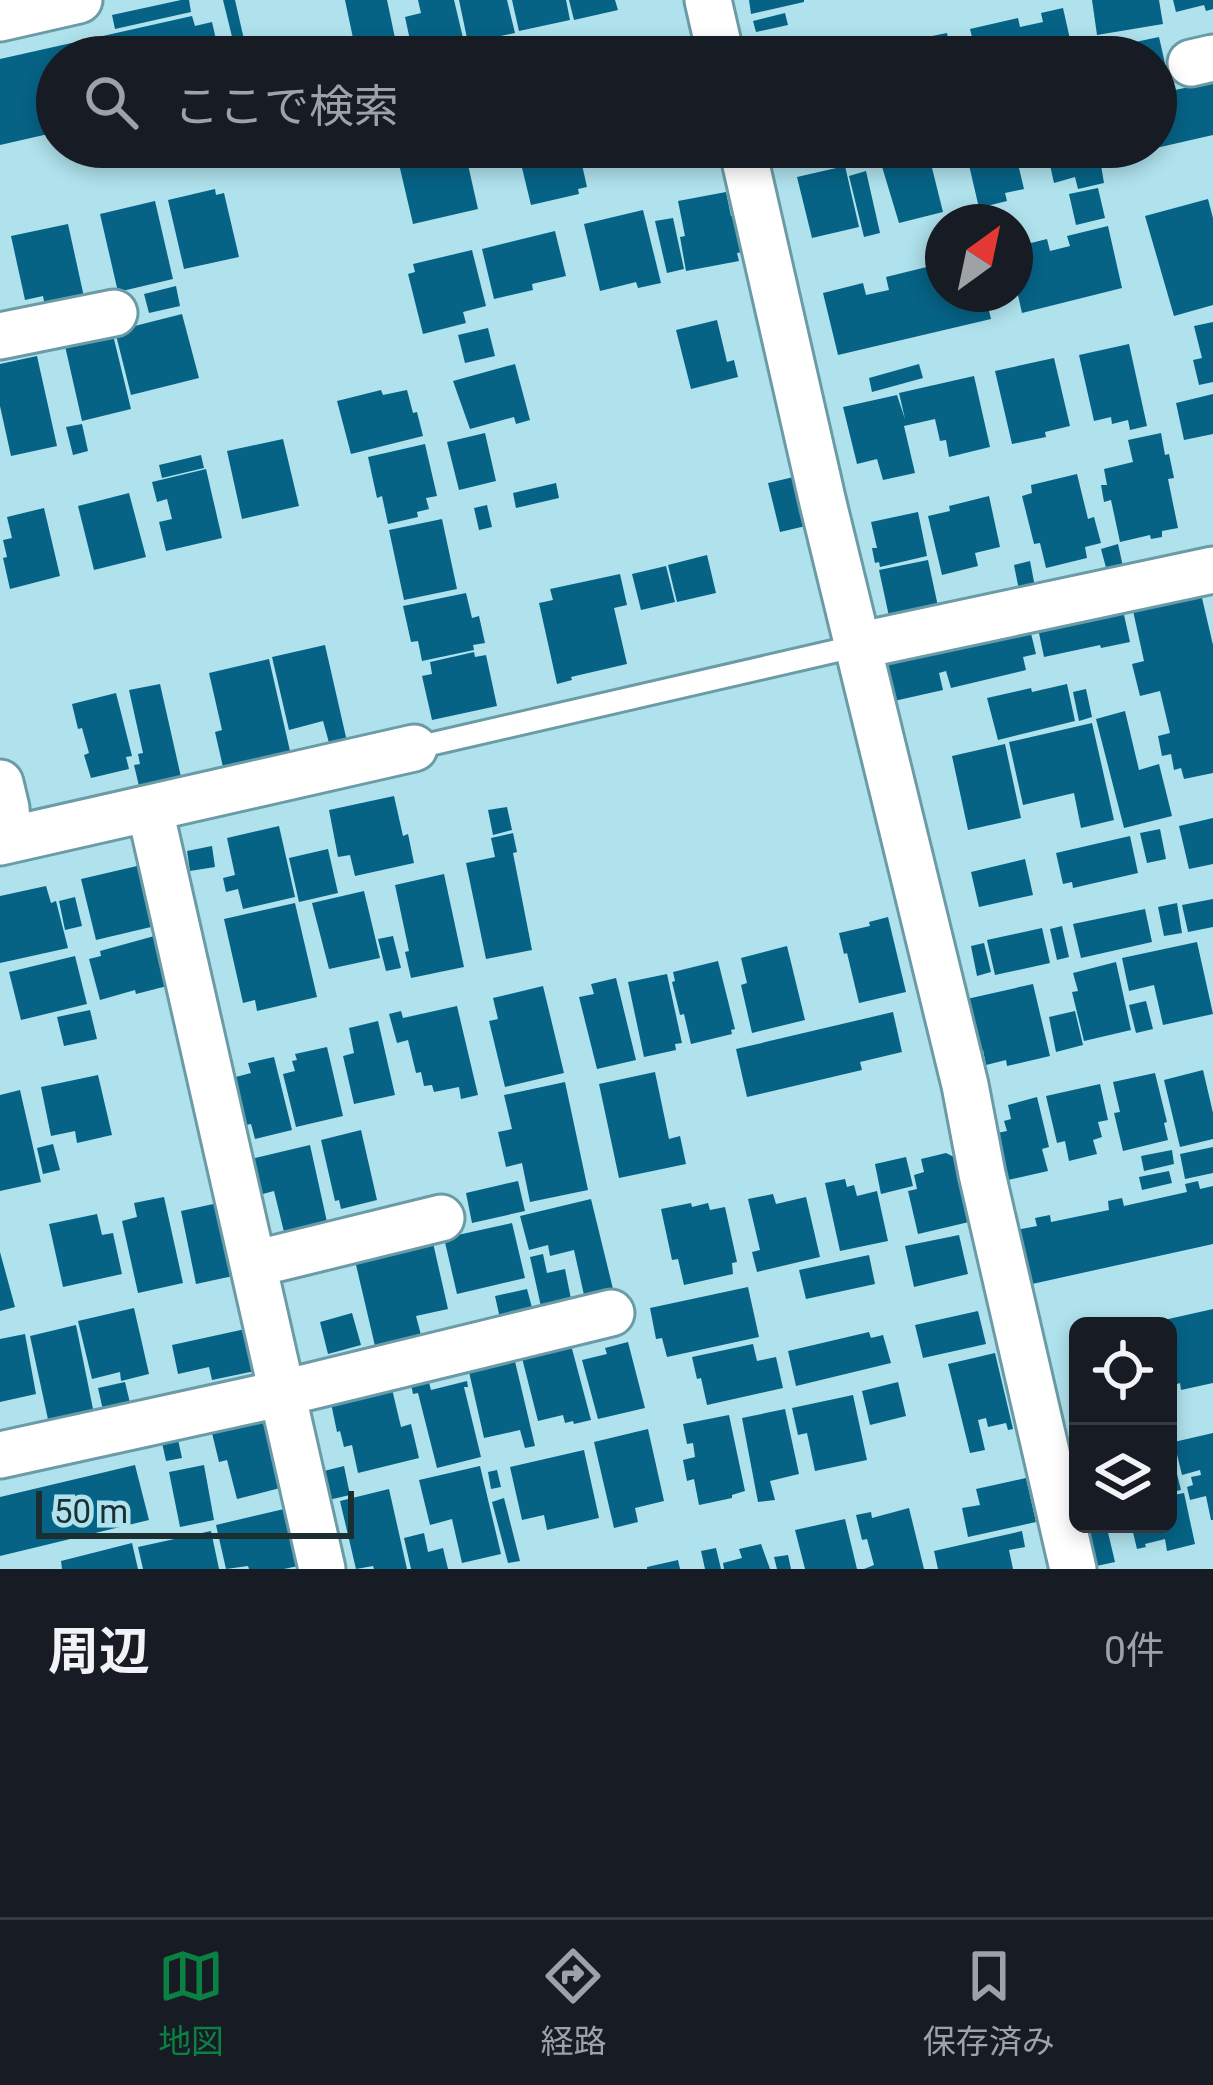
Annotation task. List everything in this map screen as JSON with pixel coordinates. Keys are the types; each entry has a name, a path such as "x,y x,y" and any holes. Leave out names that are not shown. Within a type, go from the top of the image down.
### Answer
{"street":[{"path":"0,18 79,0"},
{"path":"708,0 716,36"},
{"path":"747,168 965,1085 1072,1569"},
{"path":"0,336 114,313"},
{"path":"857,646 1213,570"},
{"path":"0,783 6,808 4,841 414,748"},
{"path":"150,810 322,1569"},
{"path":"254,1264 441,1218"},
{"path":"0,1455 284,1393 610,1313"}],"lane":[{"path":"414,748 857,646"}],"building":[{"path":"189,0 191,12 115,29 112,15"},
{"path":"223,0 235,0 243,36 232,36"},
{"path":"345,0 387,0 395,36 353,36"},
{"path":"418,0 454,0 463,36 409,36 405,17 421,13"},
{"path":"459,0 507,0 515,33 467,36"},
{"path":"512,0 566,0 570,20 519,31"},
{"path":"569,0 615,0 618,10 574,20"},
{"path":"749,0 804,0 804,2 751,14"},
{"path":"1092,0 1159,0 1163,24 1097,35"},
{"path":"1173,0 1213,0 1213,9 1206,11 1204,5 1176,12"},
{"path":"1063,8 1069,36 972,36 970,29 1018,18 1020,27 1043,22 1041,13"},
{"path":"785,13 788,25 756,32 753,21"},
{"path":"192,16 195,26 212,22 215,36 103,36"},
{"path":"36,51 36,137 0,145 0,59"},
{"path":"1213,82 1213,135 1177,143 1177,90"},
{"path":"400,168 469,168 478,209 413,224"},
{"path":"522,168 583,168 587,187 578,189 579,194 531,205"},
{"path":"845,168 859,227 812,238 797,177"},
{"path":"882,168 932,168 941,204 925,204 925,216 899,223"},
{"path":"970,168 1019,168 1024,189 1005,193 1007,201 978,204"},
{"path":"1051,168 1102,168 1104,183 1078,189 1075,177 1054,183"},
{"path":"866,171 880,233 864,237 849,176"},
{"path":"1098,188 1105,218 1076,225 1069,194"},
{"path":"215,189 216,195 224,193 239,257 184,269 168,200"},
{"path":"726,192 743,252 737,253 739,261 686,271 678,201"},
{"path":"1208,199 1213,218 1213,305 1174,316 1145,216"},
{"path":"155,201 173,279 118,292 100,214"},
{"path":"643,210 661,283 638,288 636,282 600,291 584,224"},
{"path":"673,218 684,269 667,273 655,221"},
{"path":"68,224 84,297 45,306 43,296 25,300 11,236"},
{"path":"1108,226 1122,288 1033,310 1033,242 1047,239 1050,251 1070,246 1067,236"},
{"path":"555,231 566,276 494,299 482,249"},
{"path":"472,250 486,306 463,312 466,323 423,334 408,274 415,272 413,264"},
{"path":"925,267 925,312 989,312 991,319 838,355 823,293 863,283 866,295 889,290 886,277"},
{"path":"176,286 180,306 149,313 144,294"},
{"path":"182,314 199,378 131,395 115,331"},
{"path":"717,320 727,362 734,360 738,377 691,389 676,330"},
{"path":"1213,322 1213,382 1199,385 1193,360 1202,358 1194,326"},
{"path":"488,328 495,356 465,363 458,335"},
{"path":"113,335 131,409 82,421 65,346"},
{"path":"1129,344 1147,426 1130,430 1128,420 1094,421 1079,355"},
{"path":"37,356 57,446 11,456 0,406 0,364"},
{"path":"1054,358 1070,426 1012,444 995,371"},
{"path":"515,364 530,420 516,424 514,417 470,429 453,381"},
{"path":"919,364 923,378 872,392 869,378"},
{"path":"974,376 990,447 949,457 935,419 904,426 915,473 883,480 877,459 857,464 843,407 897,395 905,419 899,393"},
{"path":"381,390 383,395 407,390 423,436 351,454 337,401"},
{"path":"1213,394 1213,434 1184,440 1176,403"},
{"path":"82,424 88,451 73,455 66,427"},
{"path":"485,433 496,481 459,490 447,442"},
{"path":"1161,433 1174,478 1168,479 1178,528 1162,531 1162,537 1120,542 1111,500 1104,502 1104,469 1133,462 1128,440"},
{"path":"283,439 299,506 242,519 227,451"},
{"path":"425,444 437,496 426,498 429,509 417,512 418,517 388,524 368,457"},
{"path":"201,455 204,468 162,478 159,465"},
{"path":"206,469 222,538 166,551 159,522 172,519 167,499 157,502 152,482"},
{"path":"1077,474 1088,519 1094,517 1101,543 1085,547 1087,558 1046,568 1040,543 1034,544 1022,496 1032,493 1031,485"},
{"path":"798,476 810,525 780,532 768,483"},
{"path":"556,483 559,498 516,508 513,493"},
{"path":"129,493 146,557 94,570 78,506"},
{"path":"989,496 1000,547 975,553 978,566 942,575 928,516"},
{"path":"487,505 492,527 479,530 474,508"},
{"path":"44,508 60,576 10,589 3,558 7,557 3,540 12,538 7,517"},
{"path":"918,512 927,556 880,567 872,548 877,548 871,522"},
{"path":"442,519 457,589 404,600 389,530"},
{"path":"1118,544 1124,571 1108,575 1101,549"},
{"path":"707,555 716,593 677,602 668,565"},
{"path":"928,560 939,611 890,621 879,570"},
{"path":"1030,561 1036,592 1020,595 1014,565"},
{"path":"666,566 675,602 641,610 632,574"},
{"path":"620,574 627,605 614,608 627,664 557,684 539,603 553,600 550,589"},
{"path":"1198,581 1213,645 1213,773 1184,779 1181,768 1174,770 1171,754 1162,756 1158,736 1170,733 1160,691 1140,696 1132,664 1144,661 1130,597"},
{"path":"466,593 472,618 479,616 485,643 473,645 474,650 422,661 418,641 411,642 403,606"},
{"path":"1121,601 1130,642 1044,657 1036,619"},
{"path":"1028,621 1036,654 1023,657 1026,670 951,688 946,671 939,673 943,690 894,701 883,654"},
{"path":"325,645 348,746 331,750 323,721 289,730 272,657"},
{"path":"474,652 475,657 486,655 497,706 432,720 422,676 432,674 430,662"},
{"path":"269,659 290,751 223,767 215,732 222,730 209,673"},
{"path":"160,684 181,777 139,786 134,765 140,764 138,754 143,753 129,690"},
{"path":"1067,684 1075,721 998,740 987,698"},
{"path":"1086,689 1092,717 1079,721 1073,692"},
{"path":"116,693 132,756 126,757 129,769 91,778 84,755 89,753 72,704"},
{"path":"1125,711 1139,770 1159,764 1172,816 1124,828 1096,719"},
{"path":"1092,723 1114,820 1081,828 1074,793 1023,805 1009,742"},
{"path":"1005,744 1021,818 968,830 952,756"},
{"path":"394,796 414,863 355,876 350,855 338,857 329,810"},
{"path":"507,807 512,830 493,835 488,810"},
{"path":"1213,818 1213,864 1189,869 1179,826"},
{"path":"279,826 295,897 243,909 238,889 226,892 223,878 235,875 227,838"},
{"path":"1160,829 1166,859 1147,863 1140,833"},
{"path":"513,833 532,950 486,959 466,863 495,857 491,838"},
{"path":"1130,836 1138,873 1073,888 1072,882 1063,884 1056,853"},
{"path":"212,846 215,867 190,871 187,851"},
{"path":"328,849 338,893 299,902 289,858"},
{"path":"1025,859 1033,895 979,907 971,872"},
{"path":"137,866 151,927 96,940 81,879"},
{"path":"444,874 464,967 411,978 395,885"},
{"path":"46,886 51,903 56,901 68,948 0,963 0,896"},
{"path":"364,891 380,958 329,969 312,903"},
{"path":"75,897 82,926 65,930 59,901"},
{"path":"1213,899 1213,927 1188,932 1182,905"},
{"path":"295,903 317,997 257,1011 255,1000 243,1003 224,919"},
{"path":"1177,903 1182,933 1164,936 1158,907"},
{"path":"1145,909 1152,942 1081,958 1073,924"},
{"path":"888,917 906,992 859,1003 839,933"},
{"path":"1062,926 1069,957 1057,960 1050,929"},
{"path":"1042,928 1050,963 995,975 987,940"},
{"path":"158,935 171,985 100,1000 89,959 101,956 100,951"},
{"path":"393,936 401,968 386,971 378,939"},
{"path":"1197,942 1213,1014 1163,1025 1154,985 1129,991 1122,958"},
{"path":"984,943 991,972 977,976 971,946"},
{"path":"787,946 805,1020 752,1033 741,985 747,983 741,958"},
{"path":"75,956 87,1004 21,1020 9,972"},
{"path":"718,961 735,1029 732,1034 691,1044 684,1014 680,1015 673,972"},
{"path":"1116,962 1131,1030 1084,1041 1072,992 1078,991 1073,973"},
{"path":"667,974 682,1043 675,1044 676,1050 644,1057 628,982"},
{"path":"616,978 636,1060 597,1069 579,997 594,994 591,984"},
{"path":"1033,984 1050,1056 1007,1066 1006,1060 986,1065 983,1050 965,1055 958,1001"},
{"path":"543,986 564,1073 505,1087 489,1021 498,1019 493,998"},
{"path":"1146,1001 1153,1029 1136,1033 1129,1005"},
{"path":"457,1006 478,1095 461,1099 459,1087 434,1092 432,1085 424,1086 408,1040 397,1043 389,1014 401,1011 403,1018"},
{"path":"90,1010 97,1039 64,1046 57,1017"},
{"path":"1075,1011 1083,1045 1056,1052 1049,1017"},
{"path":"893,1012 902,1052 860,1062 862,1070 747,1097 736,1049"},
{"path":"378,1021 395,1095 354,1104 343,1056 354,1053 349,1028"},
{"path":"327,1047 343,1116 296,1127 283,1074 295,1071 295,1054"},
{"path":"274,1057 292,1130 255,1139 251,1124 240,1126 228,1079 251,1073 248,1063"},
{"path":"1203,1070 1213,1113 1213,1139 1180,1147 1164,1080"},
{"path":"655,1072 669,1139 680,1136 686,1164 619,1178 599,1084"},
{"path":"1155,1073 1168,1140 1123,1151 1113,1082"},
{"path":"98,1075 112,1135 77,1143 75,1131 51,1136 41,1087"},
{"path":"565,1082 588,1190 530,1202 522,1163 506,1167 498,1132 512,1129 504,1095"},
{"path":"1100,1084 1108,1120 1098,1122 1102,1137 1093,1140 1097,1154 1069,1161 1065,1141 1057,1143 1046,1096"},
{"path":"20,1090 41,1182 0,1191 0,1095"},
{"path":"1037,1097 1049,1147 1042,1149 1048,1171 1008,1180 997,1133 1007,1131 1008,1105"},
{"path":"361,1130 377,1200 341,1209 321,1140"},
{"path":"53,1144 60,1170 43,1174 37,1148"},
{"path":"310,1145 327,1222 284,1232 274,1191 259,1195 251,1159"},
{"path":"1213,1147 1213,1173 1185,1179 1180,1154"},
{"path":"1172,1150 1174,1164 1144,1171 1141,1156"},
{"path":"946,1153 954,1157 969,1222 918,1234 908,1191 917,1189 914,1175 924,1172 921,1159"},
{"path":"906,1157 913,1186 881,1194 875,1164"},
{"path":"1169,1171 1172,1183 1142,1190 1139,1177"},
{"path":"845,1179 847,1187 854,1185 857,1196 877,1191 888,1241 840,1251 825,1183"},
{"path":"518,1181 525,1211 472,1223 466,1193"},
{"path":"1198,1181 1200,1189 1213,1186 1213,1244 1023,1286 1011,1231 1037,1226 1035,1218 1050,1215 1051,1222 1109,1210 1108,1201 1122,1198 1124,1206 1187,1192 1185,1184"},
{"path":"773,1194 776,1204 806,1197 820,1257 757,1272 752,1252 760,1250 748,1199"},
{"path":"164,1197 183,1283 138,1293 122,1221 137,1217 134,1203"},
{"path":"591,1199 613,1289 584,1295 574,1250 550,1256 548,1245 529,1250 520,1216"},
{"path":"218,1203 233,1276 196,1284 181,1211"},
{"path":"691,1203 692,1207 708,1203 710,1210 725,1207 737,1262 732,1263 733,1274 684,1285 678,1259 672,1260 661,1209"},
{"path":"97,1214 102,1235 113,1233 122,1274 63,1287 49,1224"},
{"path":"512,1223 525,1278 457,1294 444,1238"},
{"path":"431,1234 448,1309 416,1316 421,1335 375,1346 353,1252"},
{"path":"959,1235 968,1274 914,1287 905,1246"},
{"path":"0,1252 15,1307 0,1311"},
{"path":"543,1254 547,1273 565,1269 572,1304 542,1311 530,1257"},
{"path":"869,1255 875,1284 806,1299 799,1270"},
{"path":"748,1287 759,1337 667,1357 662,1338 656,1339 650,1308"},
{"path":"527,1289 534,1315 501,1323 495,1296"},
{"path":"134,1308 149,1374 121,1381 120,1372 92,1379 78,1321"},
{"path":"1213,1309 1213,1383 1181,1390 1177,1384 1177,1317"},
{"path":"978,1311 986,1344 923,1358 915,1325"},
{"path":"352,1313 361,1345 328,1354 320,1322"},
{"path":"76,1325 94,1414 49,1424 30,1336"},
{"path":"250,1328 259,1370 212,1380 209,1367 178,1374 172,1345"},
{"path":"869,1332 871,1338 883,1335 891,1363 796,1386 788,1351"},
{"path":"25,1334 36,1394 0,1402 0,1339"},
{"path":"628,1342 645,1408 598,1419 582,1360"},
{"path":"753,1344 757,1361 776,1357 783,1388 707,1405 692,1357"},
{"path":"571,1345 591,1420 565,1423 563,1415 538,1421 522,1358"},
{"path":"513,1353 535,1446 525,1448 520,1430 484,1438 467,1363"},
{"path":"995,1353 1013,1429 1008,1430 1006,1423 988,1427 986,1418 978,1420 985,1450 970,1453 948,1364"},
{"path":"426,1371 431,1390 467,1381 464,1387 481,1457 437,1468 409,1375"},
{"path":"125,1382 130,1403 103,1410 98,1388"},
{"path":"898,1382 906,1416 870,1425 862,1391"},
{"path":"392,1389 401,1427 411,1424 419,1458 358,1473 352,1445 344,1447 337,1432 331,1403"},
{"path":"853,1395 867,1460 815,1471 807,1433 798,1435 792,1408"},
{"path":"264,1409 284,1487 237,1499 227,1460 219,1462 211,1429"},
{"path":"785,1409 799,1474 770,1481 775,1500 758,1502 742,1418"},
{"path":"729,1415 745,1491 699,1505 694,1479 687,1481 683,1460 695,1457 683,1424"},
{"path":"648,1429 664,1501 635,1508 638,1522 614,1528 594,1442"},
{"path":"1213,1433 1213,1520 1206,1496 1190,1500 1187,1487 1193,1485 1191,1477 1201,1475 1200,1470 1182,1475 1177,1441"},
{"path":"177,1435 182,1458 166,1461 161,1438"},
{"path":"584,1450 599,1518 547,1530 544,1515 522,1520 510,1467"},
{"path":"135,1465 149,1520 0,1556 0,1497"},
{"path":"204,1465 214,1520 180,1527 169,1472"},
{"path":"344,1466 350,1495 324,1501 316,1473"},
{"path":"480,1466 501,1554 462,1563 452,1519 430,1525 419,1480"},
{"path":"497,1470 501,1487 491,1489 488,1472"},
{"path":"1026,1478 1036,1522 968,1537 962,1508 980,1505 976,1489"},
{"path":"389,1489 407,1569 356,1569 340,1501"},
{"path":"1184,1493 1195,1544 1167,1551 1165,1539 1137,1549 1133,1533 1177,1533 1177,1494"},
{"path":"504,1498 520,1561 508,1563 492,1502"},
{"path":"909,1508 924,1569 864,1569 874,1565 856,1515 871,1512 872,1518"},
{"path":"284,1509 298,1566 226,1569 216,1525"},
{"path":"845,1519 857,1569 805,1569 795,1530"},
{"path":"211,1531 219,1569 143,1569 138,1547"},
{"path":"1022,1531 1025,1547 1009,1550 1013,1569 938,1569 934,1551"},
{"path":"424,1533 428,1552 443,1548 448,1569 411,1569 404,1538"},
{"path":"1077,1533 1108,1533 1115,1562 1083,1569"},
{"path":"132,1543 138,1569 62,1569 61,1561"},
{"path":"761,1544 770,1569 724,1569 723,1563 742,1558 739,1549"},
{"path":"716,1548 721,1569 705,1569 701,1551"},
{"path":"788,1555 791,1569 777,1569 774,1557"},
{"path":"678,1560 680,1569 647,1569 647,1567"}]}
